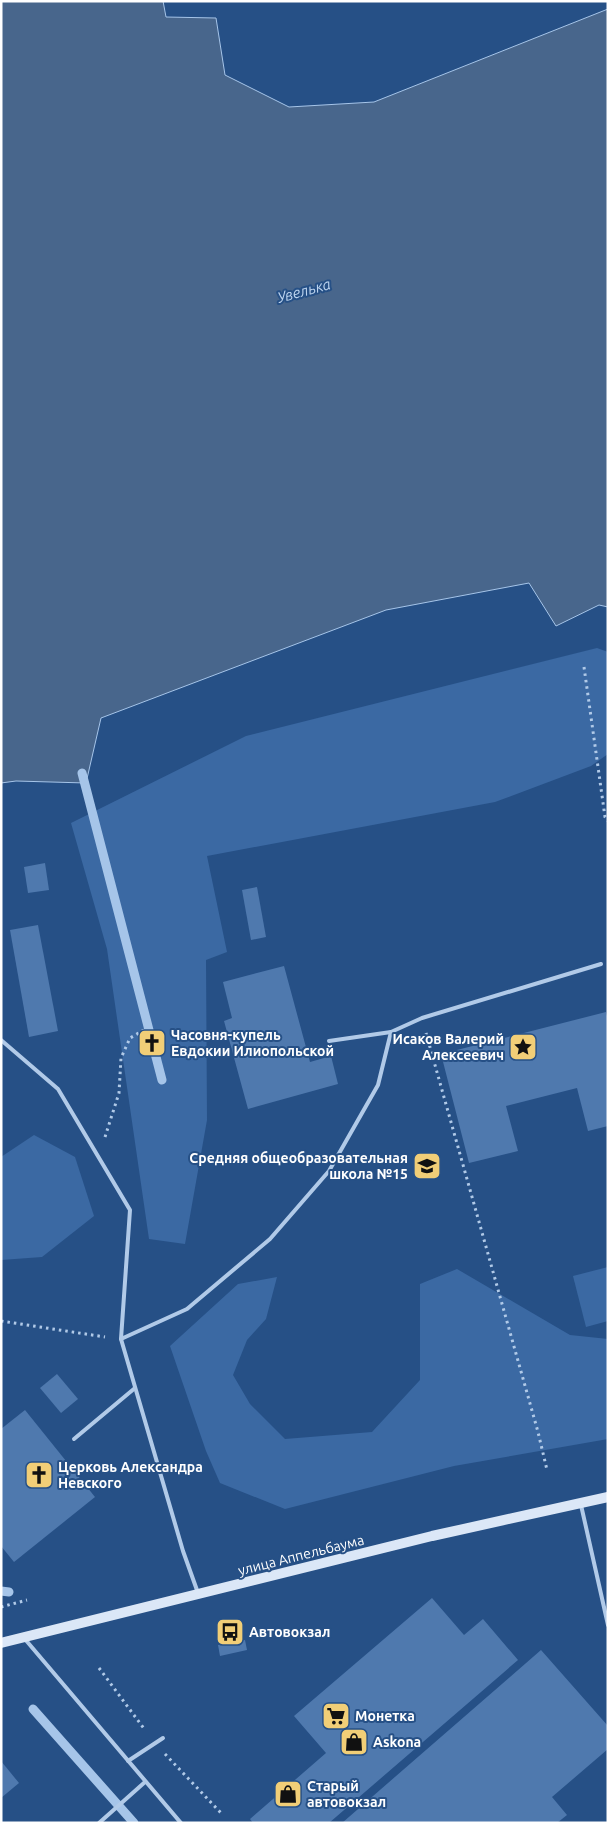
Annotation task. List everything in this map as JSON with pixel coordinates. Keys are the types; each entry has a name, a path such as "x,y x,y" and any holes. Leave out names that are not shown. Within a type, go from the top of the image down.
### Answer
{"main road":[{"name":"улица Аппельбаума","path":"1,1643 432,1536 608,1497"}],"lane":[{"path":"329,1041 390,1032 422,1018 601,964"},
{"path":"121,1339 187,1309 276,1232 330,1171 378,1085 390,1032"},
{"path":"1,1040 58,1089 130,1210 121,1339 183,1551 199,1595"},
{"path":"74,1439 135,1388"},
{"path":"581,1503 608,1625"},
{"path":"24,1638 181,1823"},
{"path":"128,1762 163,1738"},
{"path":"99,1823 145,1782"}],"path":[{"path":"584,667 605,818 608,821"},
{"path":"422,1018 536,1423 547,1470"},
{"path":"99,1158 119,1093 121,1058 130,1038 144,1030"},
{"path":"1,1321 121,1339"},
{"path":"1,1607 26,1600"}],"shaded area":[{"path":"597,648 608,652 608,754 591,766 495,802 207,856 227,952 206,960 207,1120 185,1244 149,1239 107,949 71,823 246,736"},
{"path":"34,1135 75,1157 94,1216 42,1257 1,1260 1,1157"},
{"path":"608,1267 608,1321 586,1327 573,1276"},
{"path":"457,1269 570,1335 608,1339 608,1439 454,1466 285,1509 220,1483 206,1451 170,1346 238,1284 277,1277 266,1319 247,1340 233,1375 250,1404 285,1439 372,1432 420,1380 420,1284"}],"water":[{"name":"Увелька","path":"1,1 163,1 166,17 216,18 225,75 289,107 374,102 608,9 608,607 599,605 556,626 529,583 386,610 101,718 86,783 16,781 1,783"}],"building":[{"path":"45,863 49,890 28,893 24,867"},
{"path":"257,887 266,937 251,940 242,890"},
{"path":"38,925 58,1031 29,1037 10,930"},
{"path":"284,966 310,1062 331,1056 338,1084 248,1109 224,1021 232,1018 223,982"},
{"path":"606,1012 608,1020 608,1126 588,1131 577,1088 506,1106 518,1151 469,1163 441,1054"},
{"name":"Часовня-купель Евдокии Илиопольской","path":"160,1034 164,1050 145,1055 141,1040"},
{"path":"57,1374 78,1399 61,1413 40,1388"},
{"name":"Церковь Александра Невского","path":"25,1410 95,1497 14,1562 1,1546 1,1429"},
{"path":"432,1598 464,1635 483,1619 518,1660 329,1823 253,1823 250,1819 326,1753 294,1716"},
{"path":"245,1640 247,1650 220,1656 218,1645"},
{"path":"541,1650 608,1726 608,1749 552,1797 567,1815 557,1823 342,1823"},
{"path":"1,1761 19,1783 1,1798"}],"waterway":[{"path":"82,773 162,1080"},
{"path":"1,1591 9,1592"},
{"path":"33,1709 134,1823"}],"place":[{"name":"Часовня-купель Евдокии Илиопольской","path":"152,1043"},
{"name":"Исаков Валерий Алексеевич","path":"523,1047"},
{"name":"Средняя общеобразовательная школа №15","path":"427,1166"},
{"name":"Церковь Александра Невского","path":"39,1475"},
{"name":"Автовокзал","path":"230,1632"},
{"name":"Монетка","path":"336,1716"},
{"name":"Askona","path":"354,1742"},
{"name":"Старый автовокзал","path":"288,1794"}]}
